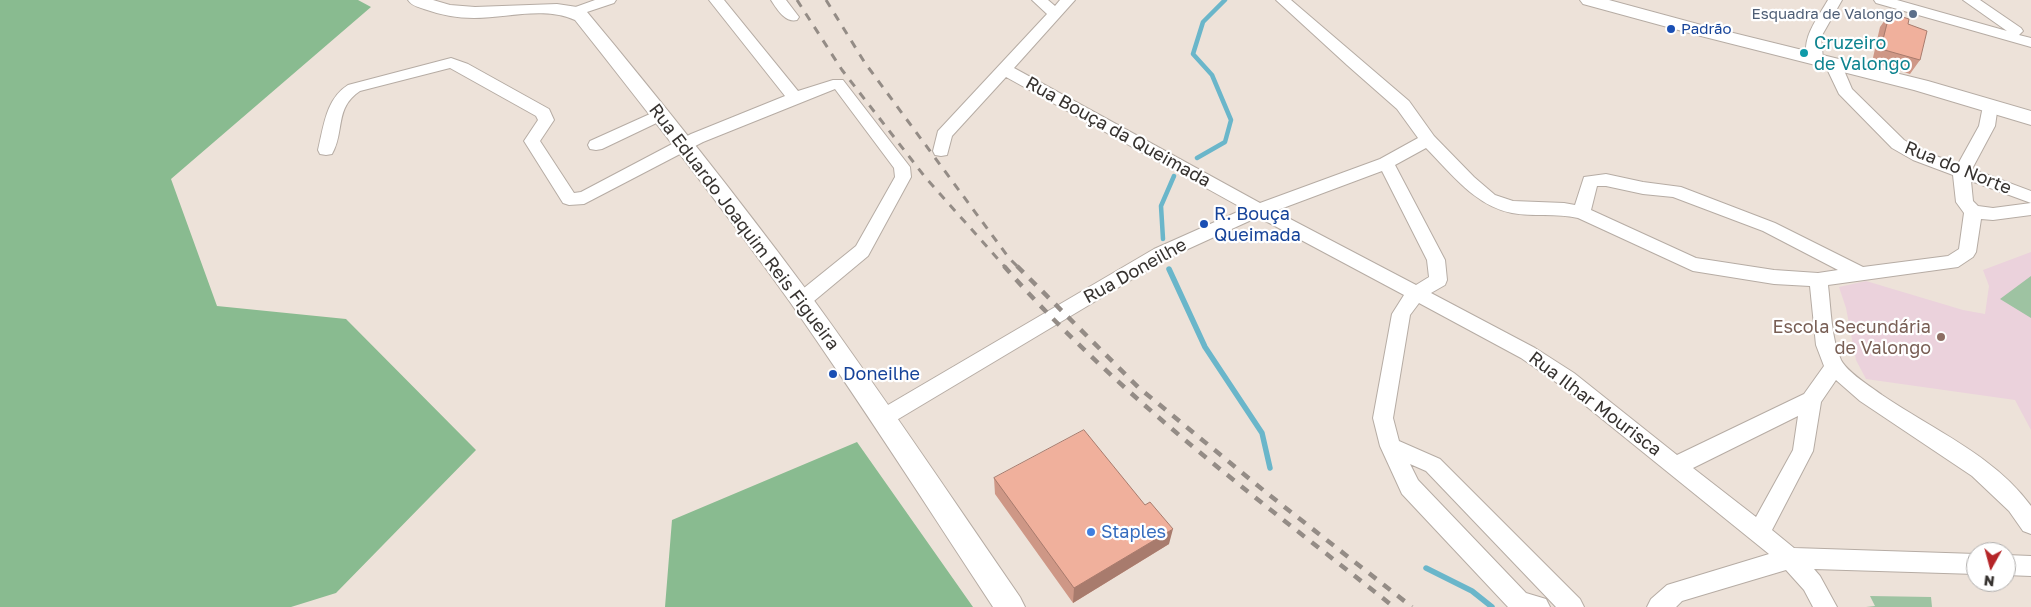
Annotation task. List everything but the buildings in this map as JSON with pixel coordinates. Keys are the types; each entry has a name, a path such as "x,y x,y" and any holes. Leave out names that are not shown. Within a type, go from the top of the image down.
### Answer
{"main road":[{"path":"417,0 435,8 463,12 559,8 575,12"},
{"path":"1589,0 1701,31 1990,105 2031,118"},
{"name":"Rua Eduardo Joaquim Reis Figueira","path":"575,12 581,16 661,114 801,301 883,418 1010,607"}],"street":[{"path":"575,12 609,0"},
{"path":"716,0 795,98"},
{"path":"778,0 792,17"},
{"path":"1039,0 1056,14"},
{"path":"941,151 944,135 1006,70 1068,0"},
{"path":"1283,0 1403,105 1428,140 1468,181 1489,199 1512,207 1564,209 1582,213 1693,264 1765,276 1818,280 1952,262 1967,252 1973,212 1965,202 1961,173 1987,126 1990,105"},
{"path":"1815,59 1814,37 1835,0"},
{"path":"1881,0 2031,42"},
{"path":"1970,0 1997,19 2031,38"},
{"path":"326,150 335,112 343,95 354,88 451,63 463,67 542,113 546,120 532,141 569,199 584,198 697,138 795,98 838,83 902,167 903,177 862,251 801,301"},
{"name":"Rua do Norte","path":"1835,64 1845,91 1898,144 1919,156 2031,198"},
{"name":"Rua Bouça da Queimada","path":"1006,70 1415,294"},
{"path":"596,145 661,114"},
{"name":"Rua Doneilhe","path":"883,418 1160,254 1259,210 1386,163 1428,140"},
{"path":"1386,163 1436,260 1438,280 1415,294 1401,314 1383,418 1390,446 1410,487 1519,602 1538,607"},
{"path":"1582,213 1590,181 1606,180 1643,188 1675,191 1769,227 1859,273"},
{"name":"Rua do Norte","path":"1973,212 1993,214 2031,209"},
{"path":"1818,280 1826,345 1834,367 1871,399 1970,463 2005,492 2031,524"},
{"name":"Rua Ilhar Mourisca","path":"1415,294 1528,353 1567,379 1790,558"},
{"path":"1759,532 1803,450 1811,400 1834,367"},
{"path":"1676,466 1811,400"},
{"path":"1390,446 1433,466 1572,607"},
{"path":"1659,607 1675,593 1790,558 1966,564"},
{"path":"1790,558 1812,583 1825,607"},
{"path":"2016,565 2031,566"}],"shaded area":[{"name":"Escola Secundária de Valongo","path":"2031,252 2031,430 2015,400 1866,379 1856,360 1846,308 1839,287 1866,281 1963,310 1985,314 1989,286 1983,270"}],"green space":[{"path":"0,0 358,0 371,7 171,179 217,306 346,319 476,450 336,593 291,607 0,607"},
{"path":"2031,276 2031,318 2000,299"},
{"path":"857,442 973,607 665,607 672,520"},
{"path":"1870,596 1931,597 1932,607 1866,607 1875,606"}],"waterway":[{"path":"1197,158 1225,142 1231,120 1212,75 1193,54 1203,22 1225,0"},
{"path":"1163,239 1161,206 1174,176"},
{"path":"1169,269 1205,347 1262,433 1270,468"},
{"path":"1426,568 1472,591 1492,607"}],"railway":[{"path":"797,0 842,70 925,177 1005,267"},
{"path":"826,0 865,63 1009,258 1138,387 1268,494 1412,607"},
{"path":"1004,266 1048,314 1142,403 1241,486 1394,607"}],"place":[{"name":"Esquadra de Valongo","path":"1913,14"},
{"name":"Padrão","path":"1671,29"},
{"name":"Cruzeiro de Valongo","path":"1804,53"},
{"name":"R. Bouça Queimada","path":"1204,224"},
{"name":"Escola Secundária de Valongo","path":"1941,337"},
{"name":"Doneilhe","path":"833,374"},
{"name":"Staples","path":"1091,532"}]}
